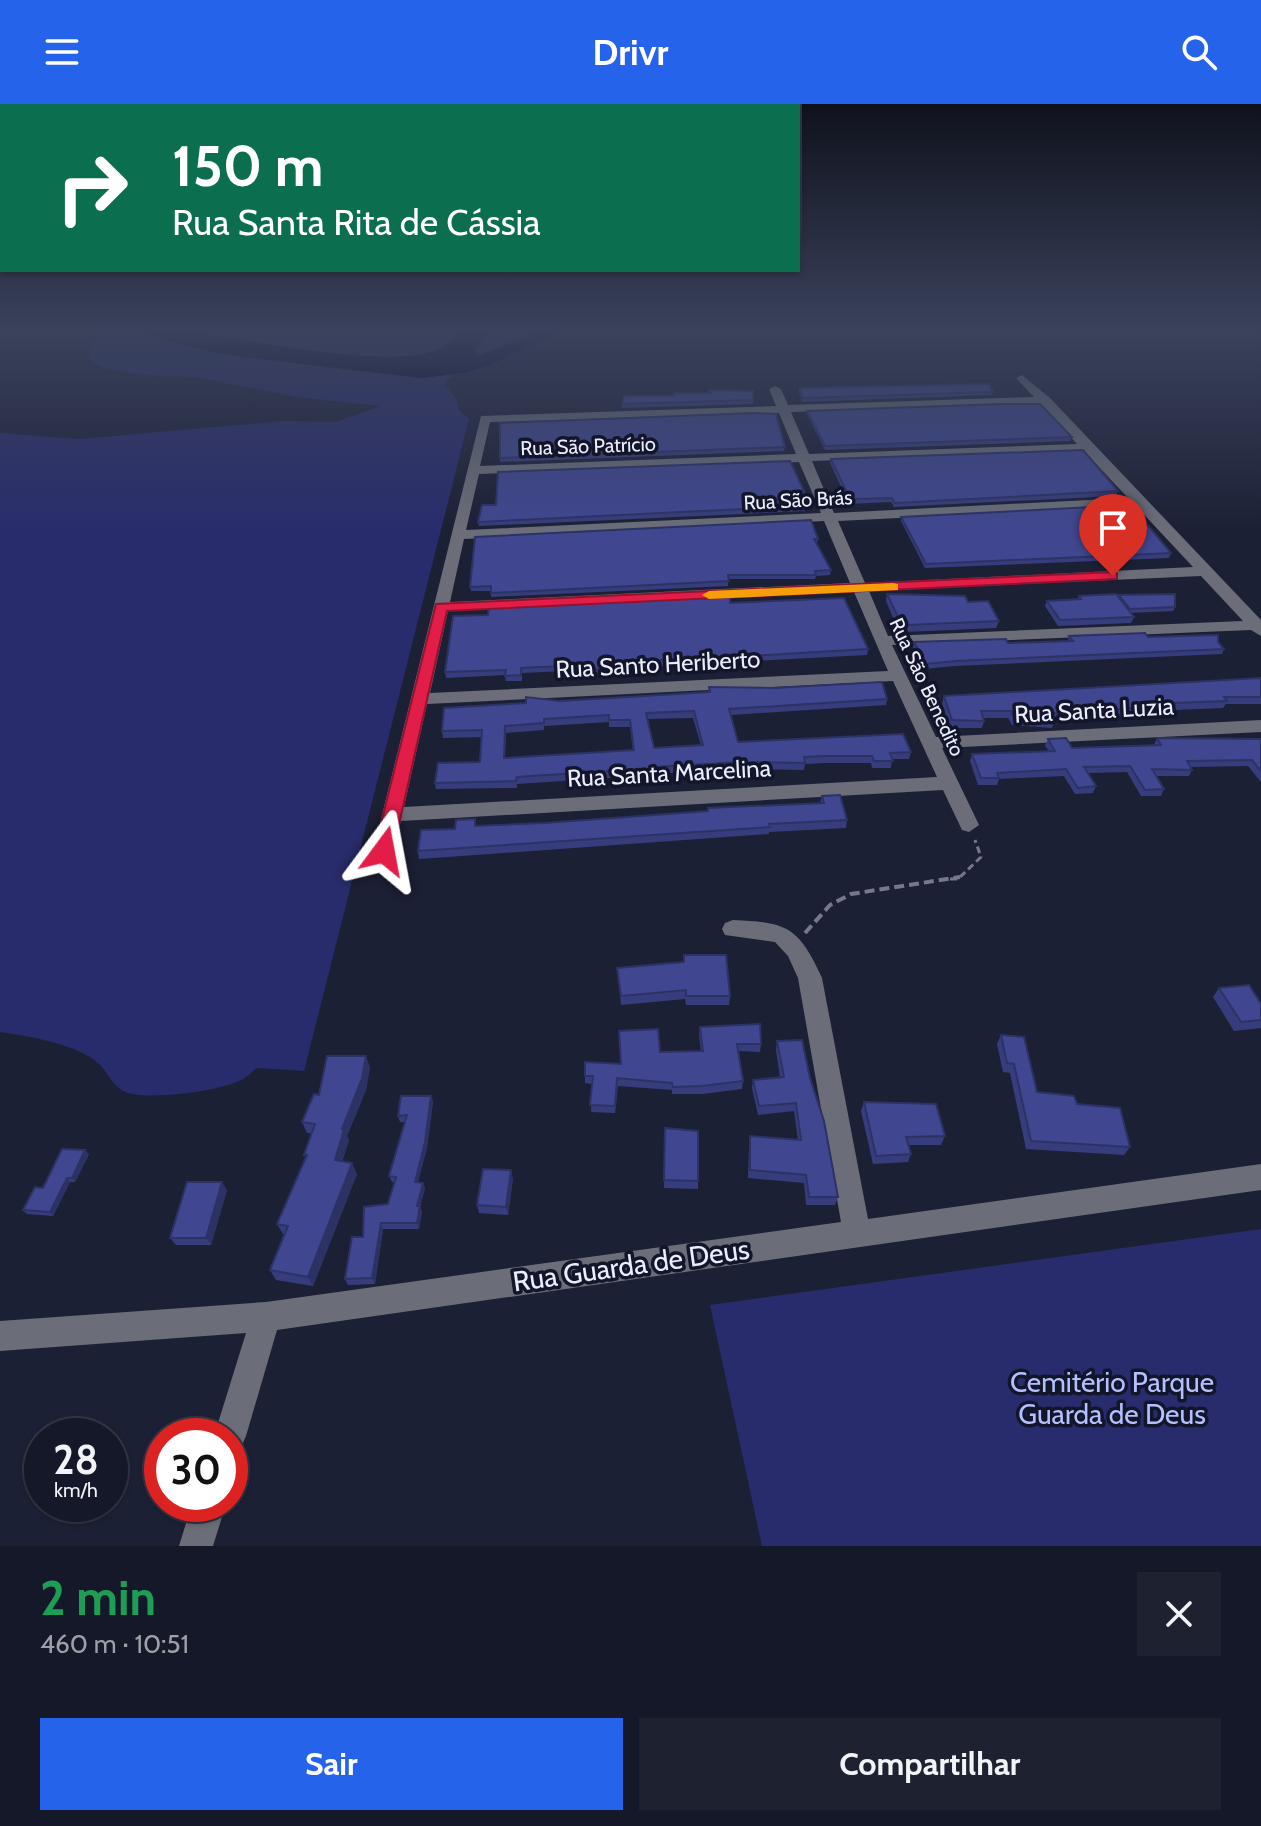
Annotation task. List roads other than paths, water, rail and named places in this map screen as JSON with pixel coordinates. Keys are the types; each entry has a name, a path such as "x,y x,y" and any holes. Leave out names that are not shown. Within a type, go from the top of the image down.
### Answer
{"street":[{"name":"Rua São Benedito","path":"778,396 882,641 969,825"},
{"path":"1042,396 1259,627"},
{"path":"384,851 485,419 1046,400"},
{"name":"Rua São Patrício","path":"473,470 1089,447"},
{"name":"Rua São Brás","path":"457,535 1140,502"},
{"path":"441,607 1207,571"},
{"path":"882,641 1259,627"},
{"name":"Rua Santo Heriberto","path":"419,699 899,676"},
{"name":"Rua Santa Luzia","path":"930,743 1261,726"},
{"name":"Rua Santa Marcelina","path":"392,815 949,783"},
{"path":"733,929 776,930 796,945 810,978 857,1233"},
{"name":"Rua Guarda de Deus","path":"0,1336 266,1317 1261,1177"},
{"path":"235,1418 266,1317"},
{"path":"196,1546 203,1522"}],"park label":[{"name":"Cemitério Parque Guarda de Deus","path":"1112,1398"}]}
